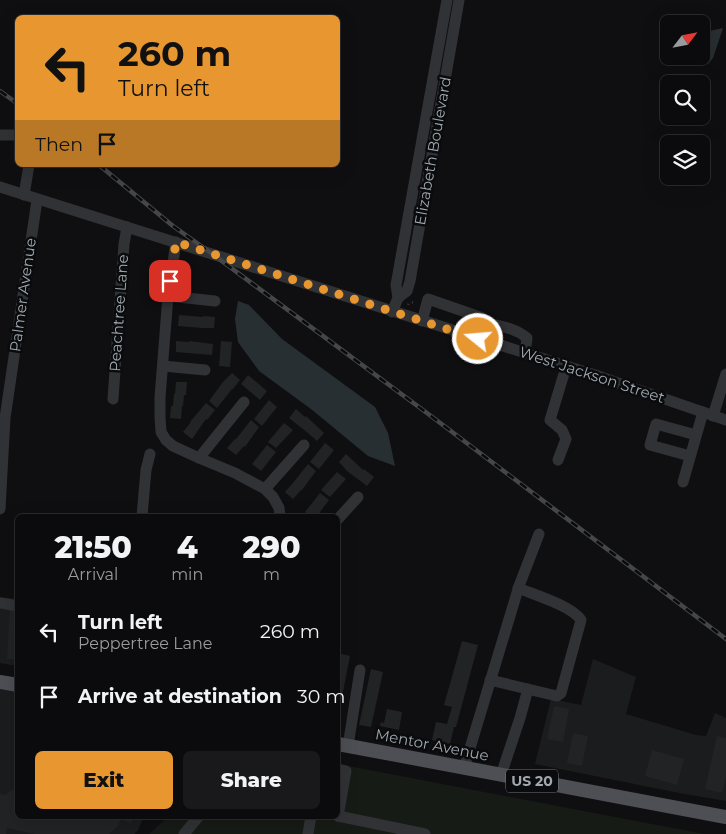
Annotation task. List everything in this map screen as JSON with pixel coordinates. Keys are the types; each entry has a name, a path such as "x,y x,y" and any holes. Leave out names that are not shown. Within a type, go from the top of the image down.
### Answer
{"main road":[{"path":"0,682 15,684"},
{"name":"Mentor Avenue","path":"343,745 726,817"}],"street":[{"name":"Elizabeth Boulevard","path":"398,298 396,285 447,0"},
{"name":"Elizabeth Boulevard","path":"392,312 398,298 407,291 410,281 460,0"},
{"path":"0,135 15,135"},
{"path":"24,195 29,167"},
{"name":"West Jackson Street","path":"0,187 566,366 726,420"},
{"name":"Palmer Avenue","path":"0,509 5,418 38,200"},
{"name":"Peachtree Lane","path":"113,399 124,244 127,227"},
{"path":"176,242 168,296 160,417 162,432 166,440 173,446 235,473 265,489 273,497 279,508 280,514"},
{"path":"168,296 215,301"},
{"path":"422,321 428,299 483,318 478,339"},
{"path":"482,322 520,332 527,338 526,354"},
{"path":"163,366 205,370"},
{"path":"558,460 566,439 562,430 550,420 566,366"},
{"path":"683,482 696,435 708,414 726,374"},
{"path":"198,458 244,402"},
{"path":"690,456 650,446 656,424 696,435"},
{"path":"265,489 304,444"},
{"path":"142,514 146,470 150,454"},
{"path":"340,517 358,497"},
{"path":"464,768 518,588 539,534"},
{"path":"490,680 557,696 561,693 581,620 571,610 518,588"},
{"path":"0,603 15,606"},
{"path":"343,745 360,670"},
{"path":"501,775 528,689"},
{"path":"340,770 346,771 340,805"},
{"path":"340,817 373,829 425,834"},
{"path":"184,834 196,819"},
{"path":"308,834 310,819"}],"shaded area":[{"path":"723,28 710,62 710,31"},
{"path":"238,301 249,305 282,339 375,407 388,433 395,466 368,456 311,409 259,371 238,342 235,319"},
{"path":"0,597 15,599 15,666 0,663"},
{"path":"593,659 636,677 626,714 696,735 706,736 715,713 726,718 726,801 535,764 551,699 581,705"},
{"path":"0,689 15,691 15,819 143,819 134,834 0,834"},
{"path":"340,764 704,834 149,834 166,819 340,819"}],"building":[{"path":"179,315 215,317 214,328 178,326"},
{"path":"176,341 213,344 212,355 176,352"},
{"path":"221,341 232,342 230,367 219,366"},
{"path":"232,373 240,380 217,408 209,401"},
{"path":"248,375 267,391 260,400 241,384"},
{"path":"176,382 187,382 181,419 170,418"},
{"path":"269,400 277,407 262,426 254,419"},
{"path":"206,403 215,410 192,439 183,432"},
{"path":"296,409 324,433 317,441 289,418"},
{"path":"251,420 259,427 245,447 236,455 227,448"},
{"path":"284,423 293,430 276,448 268,442"},
{"path":"325,443 334,450 319,469 310,462"},
{"path":"267,445 276,452 261,471 252,464"},
{"path":"346,454 363,470 374,477 367,486 347,471 339,462"},
{"path":"308,464 316,471 293,499 285,492"},
{"path":"337,472 346,479 330,497 321,490"},
{"path":"320,493 329,500 318,514 308,514 305,512"},
{"path":"10,609 15,610 15,659 7,659"},
{"path":"462,641 478,645 450,744 432,740 436,722 447,724 452,707 444,705"},
{"path":"340,654 350,656 340,702"},
{"path":"371,669 383,672 371,727 359,725"},
{"path":"554,706 569,709 563,742 547,739"},
{"path":"387,709 402,712 399,730 380,726 381,722 384,723"},
{"path":"573,733 588,736 582,766 567,763"},
{"path":"717,736 726,738 726,777 722,793 705,789"},
{"path":"652,750 684,759 677,785 645,776"},
{"path":"12,790 15,790 15,819 121,819 117,827 109,834 35,834 7,828 6,834 0,834 0,794 5,795"},
{"path":"121,819 133,819 131,823"}],"railway":[{"path":"0,91 15,102"},
{"path":"101,167 173,226 431,416 726,639"}],"route":[{"path":"170,281 176,242 478,339"}]}
